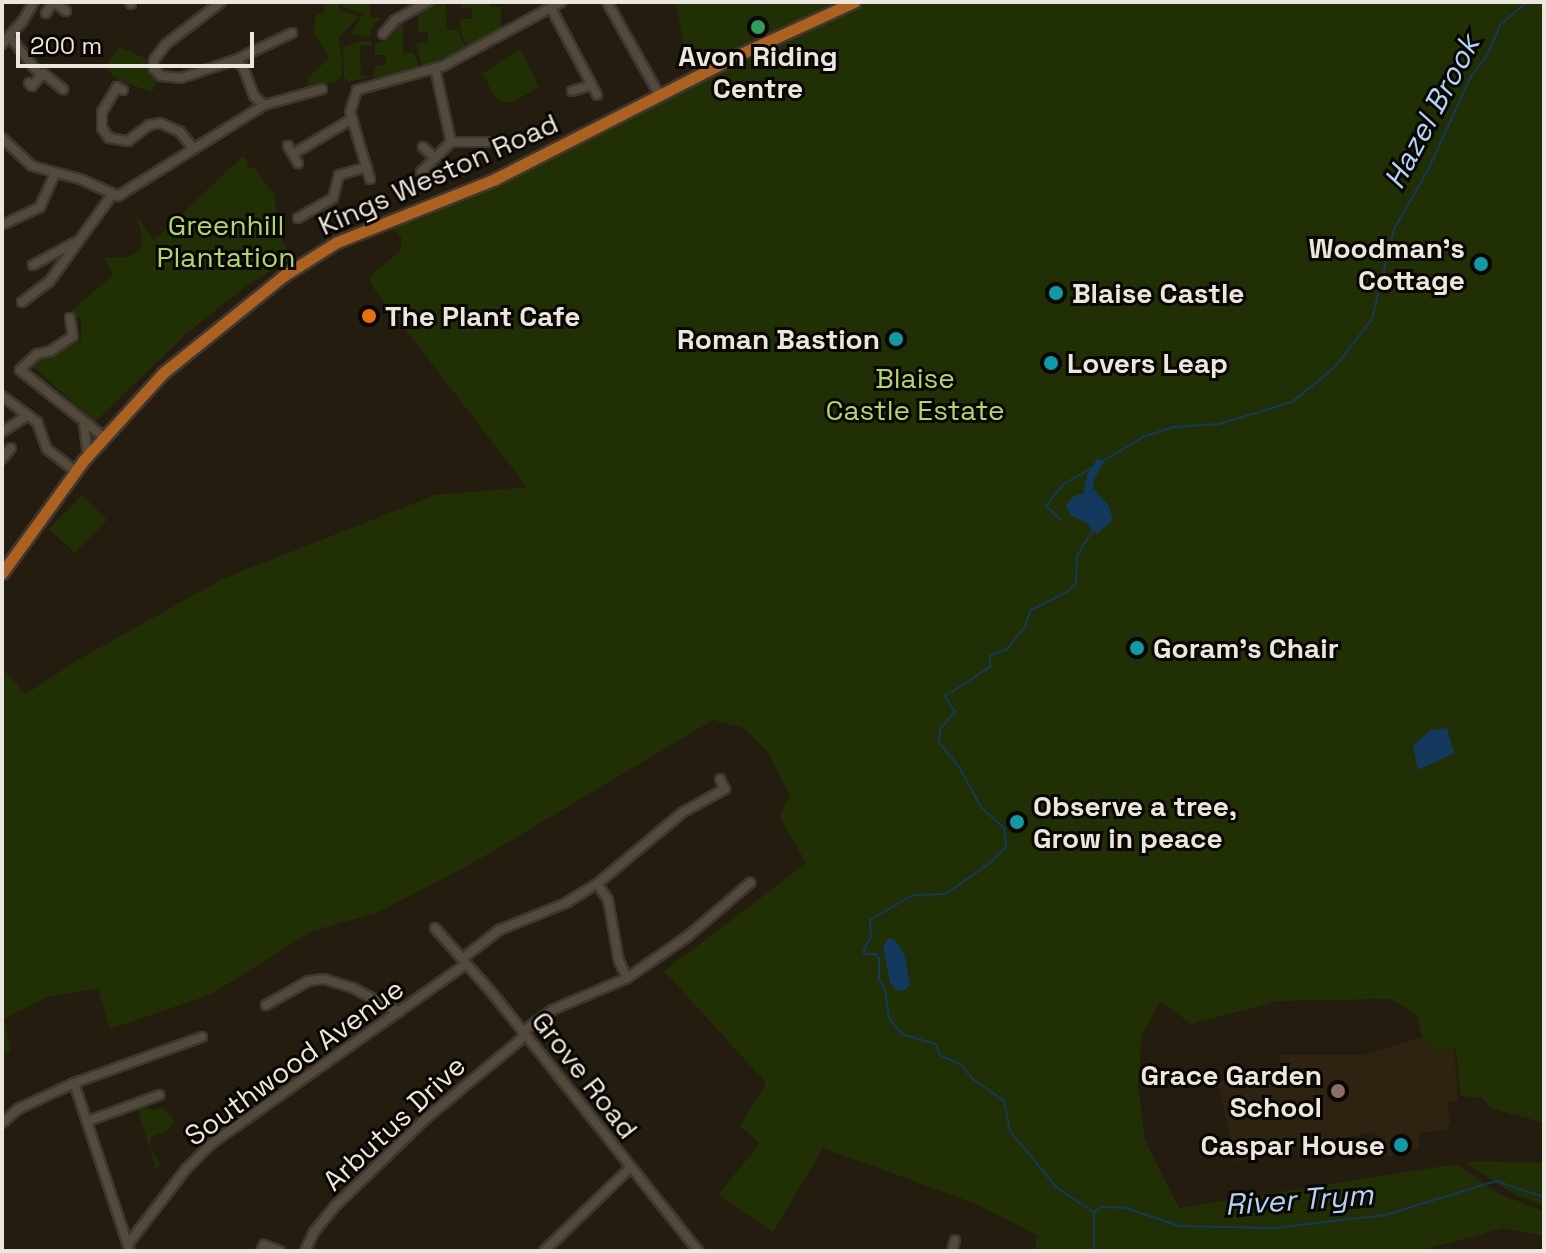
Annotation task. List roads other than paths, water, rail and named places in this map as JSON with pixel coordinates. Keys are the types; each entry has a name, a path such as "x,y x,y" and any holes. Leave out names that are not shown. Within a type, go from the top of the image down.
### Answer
{"main road":[{"name":"Kings Weston Road","path":"2,573 75,471 163,373 312,256 388,219 495,179 736,56 854,2"}],"street":[{"path":"34,2 6,41 41,76"},
{"path":"46,13 53,2 66,11"},
{"path":"221,2 166,44 154,60 154,69 161,76 181,78 235,60 287,37"},
{"path":"383,34 395,20 428,2"},
{"path":"370,179 352,119 351,101 362,86 435,68 476,51 561,2"},
{"path":"607,2 660,96"},
{"path":"551,8 597,95"},
{"path":"235,60 243,67 254,96 264,105"},
{"path":"435,68 451,142"},
{"path":"29,83 32,86 43,73 63,89"},
{"path":"571,90 592,85"},
{"path":"123,90 117,87 102,112 102,128 109,138 128,141 149,125 160,123 180,132 193,148"},
{"path":"2,138 25,162 55,174 80,179 112,195 124,194 264,105 322,89"},
{"path":"298,163 291,150 352,119"},
{"path":"421,172 451,142 487,142"},
{"path":"423,147 434,157"},
{"path":"298,218 327,206 335,196 339,175 367,167"},
{"path":"2,225 40,207 55,174"},
{"path":"33,265 88,232 108,207 112,195"},
{"path":"22,302 45,286 77,241"},
{"path":"70,318 73,336 51,351 37,354 20,370 104,437"},
{"path":"2,396 39,424 47,449 75,471"},
{"path":"2,432 28,415"},
{"path":"84,424 88,455"},
{"path":"2,459 11,448"},
{"name":"Southwood Avenue","path":"129,1247 186,1169 211,1144 399,1012 499,930 566,903 597,884 683,812 725,789 720,779"},
{"path":"597,884 608,900 619,961 627,978"},
{"name":"Arbutus Drive","path":"305,1251 334,1207 425,1119 552,1010 627,978 688,936 750,887"},
{"name":"Grove Road","path":"435,928 698,1251"},
{"path":"266,1005 308,981 324,979 367,994 399,1012"},
{"path":"282,996 287,1004"},
{"path":"3,1118 74,1083 197,1038 190,1030"},
{"path":"74,1083 129,1247"},
{"path":"88,1121 150,1103 159,1095"},
{"path":"544,1251 630,1168"},
{"path":"261,1251 264,1245 280,1251"}],"water":[{"path":"1094,490 1109,506 1113,520 1097,534 1085,522 1070,515 1066,505 1074,496"},
{"path":"1447,728 1454,753 1418,770 1413,746 1430,730"},
{"path":"888,939 894,939 904,953 910,984 905,990 897,990 890,983 883,946"}],"waterway":[{"name":"Hazel Brook","path":"1061,520 1046,506 1064,484 1143,437 1174,427 1219,424 1292,402 1335,367 1372,319 1394,229 1428,170 1471,76 1486,57 1501,24 1527,2"},
{"path":"1088,490 1091,476 1099,463"},
{"name":"Hazel Brook","path":"1093,1212 1056,1187 1010,1131 1004,1101 973,1079 960,1064 940,1055 936,1044 902,1034 889,1018 885,990 879,979 879,959 876,954 864,954 864,949 871,937 870,920 913,895 945,894 989,864 1006,847 1004,828 981,807 959,767 939,742 940,729 955,712 945,696 990,667 990,656 1007,649 1024,628 1031,610 1069,591 1076,583 1077,556 1094,528"},
{"name":"River Trym","path":"1094,1212 1101,1207 1126,1208 1179,1226 1274,1228 1385,1215 1496,1181 1544,1197"},
{"name":"River Trym","path":"1094,1213 1094,1251"}],"place":[{"name":"Avon Riding Centre","path":"758,27"},
{"name":"Woodman's Cottage","path":"1481,264"},
{"name":"Blaise Castle","path":"1056,293"},
{"name":"The Plant Cafe","path":"369,316"},
{"name":"Roman Bastion","path":"896,339"},
{"name":"Lovers Leap","path":"1051,363"},
{"name":"Goram's Chair","path":"1137,648"},
{"name":"Observe a tree, Grow in peace","path":"1017,822"},
{"name":"Grace Garden School","path":"1338,1091"},
{"name":"Caspar House","path":"1401,1145"}],"park label":[{"name":"Greenhill Plantation","path":"226,241"},
{"name":"Blaise Castle Estate","path":"915,394"}]}
